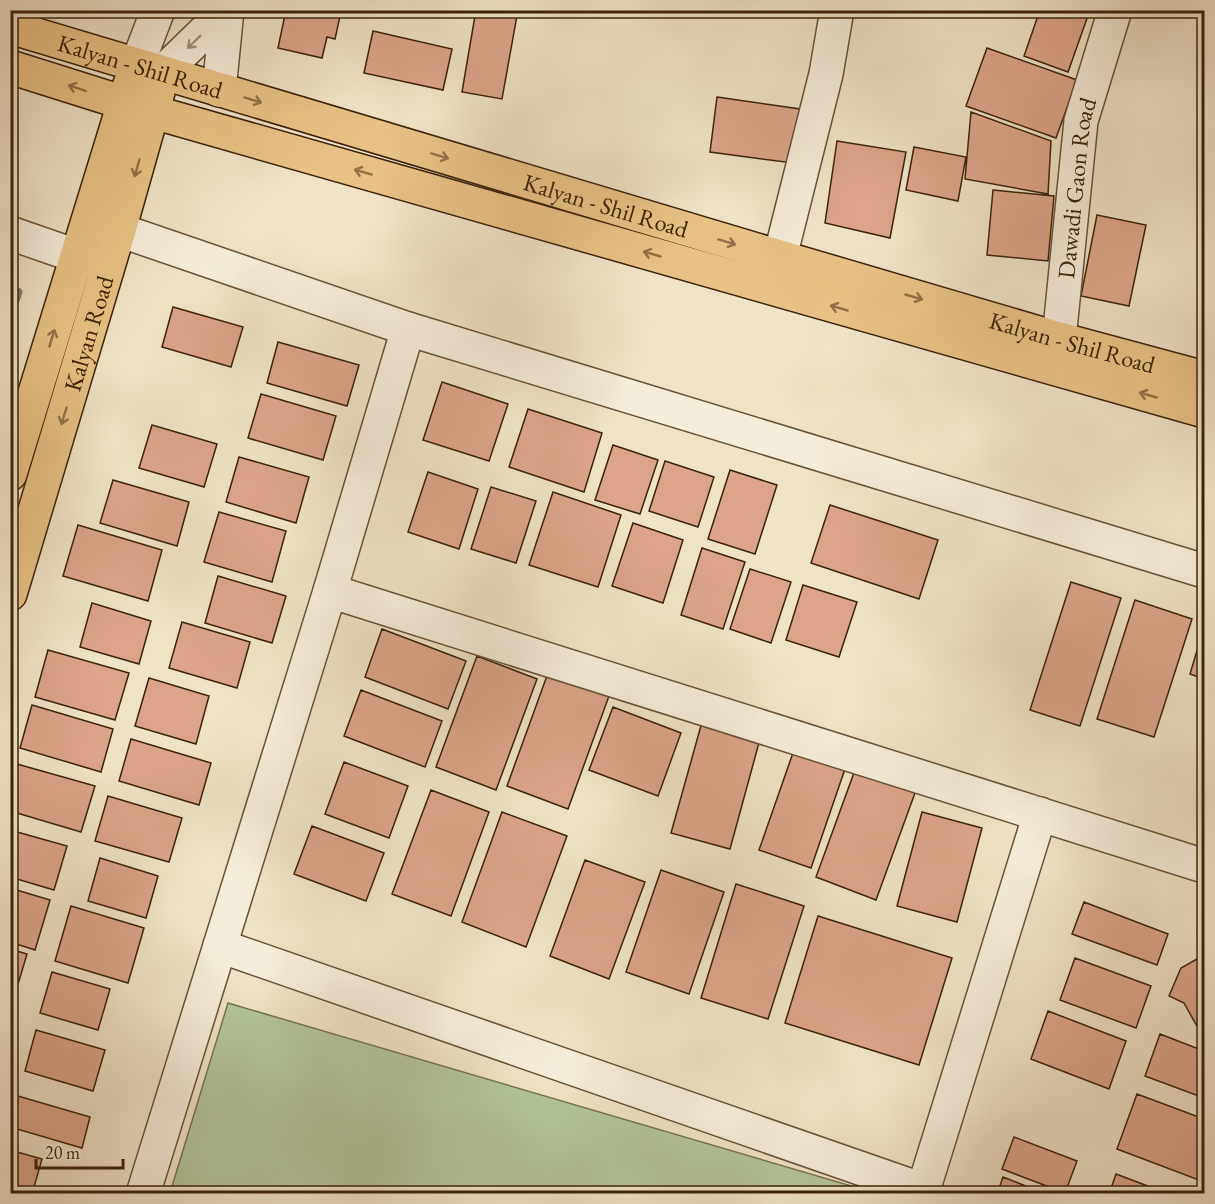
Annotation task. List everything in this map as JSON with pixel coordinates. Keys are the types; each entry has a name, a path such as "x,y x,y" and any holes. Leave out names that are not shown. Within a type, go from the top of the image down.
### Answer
{"main road":[{"name":"Kalyan - Shil Road","path":"10,27 780,257 1055,353 1204,411"},
{"name":"Kalyan - Shil Road","path":"10,67 138,108 1055,353 1204,378"},
{"name":"Kalyan Road","path":"10,594 119,230 138,108 149,69"},
{"name":"Kalyan Road","path":"10,474 88,220 138,108"}],"street":[{"path":"149,69 158,10"},
{"path":"149,69 227,10"},
{"path":"219,90 227,10"},
{"path":"780,257 826,74 837,10"},
{"name":"Dawadi Gaon Road","path":"1055,353 1081,121 1115,10"},
{"path":"88,220 408,329 1204,571"},
{"path":"10,232 108,268"},
{"path":"143,1194 330,591 408,329"},
{"path":"330,591 1204,866"},
{"path":"220,946 922,1192 1040,814"}],"green space":[{"path":"228,1003 872,1192 872,1193 170,1193"}],"building":[{"path":"286,10 314,10 340,16 335,39 327,37 322,58 278,48"},
{"path":"476,10 492,13 492,10 518,10 502,99 462,92"},
{"path":"1040,10 1090,10 1068,72 1024,56"},
{"path":"373,31 452,49 443,90 364,73"},
{"path":"987,48 1077,80 1056,138 966,106"},
{"path":"717,97 800,109 793,163 710,152"},
{"path":"971,112 1051,141 1048,194 965,179"},
{"path":"837,141 906,152 890,238 825,223"},
{"path":"914,147 966,157 958,201 906,190"},
{"path":"993,190 1054,196 1048,261 987,255"},
{"path":"1097,215 1146,225 1129,306 1081,296"},
{"path":"173,307 243,327 231,367 162,347"},
{"path":"278,342 359,365 347,406 267,383"},
{"path":"442,382 508,404 489,461 423,440"},
{"path":"261,394 336,416 323,460 248,438"},
{"path":"528,409 602,433 584,492 509,467"},
{"path":"152,425 217,444 204,487 139,468"},
{"path":"613,445 658,460 640,514 595,500"},
{"path":"239,457 309,477 296,523 226,502"},
{"path":"665,461 714,477 698,527 649,511"},
{"path":"730,470 777,485 755,554 708,539"},
{"path":"428,472 478,489 459,549 408,532"},
{"path":"113,480 189,502 177,546 100,523"},
{"path":"491,487 536,501 516,563 471,549"},
{"path":"553,492 621,515 598,587 529,565"},
{"path":"830,505 938,540 919,599 811,563"},
{"path":"219,512 286,531 272,582 204,562"},
{"path":"633,523 683,540 663,603 612,586"},
{"path":"78,525 162,550 148,601 63,576"},
{"path":"702,548 745,562 723,629 681,615"},
{"path":"750,569 791,582 771,643 730,629"},
{"path":"218,576 286,596 272,643 205,623"},
{"path":"1071,582 1121,598 1080,726 1030,710"},
{"path":"803,585 857,602 839,657 786,640"},
{"path":"1135,600 1192,619 1154,737 1097,719"},
{"path":"92,603 151,621 139,664 80,647"},
{"path":"182,622 250,642 237,688 169,668"},
{"path":"1204,627 1204,679 1190,674"},
{"path":"382,629 466,661 448,709 365,677"},
{"path":"48,650 129,673 115,720 35,697"},
{"path":"477,656 537,679 496,790 436,767"},
{"path":"548,673 609,696 568,809 507,786"},
{"path":"149,678 209,696 196,744 135,726"},
{"path":"361,690 442,721 425,767 344,736"},
{"path":"32,705 113,729 101,772 20,748"},
{"path":"613,707 681,733 658,796 589,770"},
{"path":"702,722 760,739 730,849 671,833"},
{"path":"131,739 211,763 199,805 119,781"},
{"path":"794,750 845,769 811,868 759,850"},
{"path":"10,762 95,786 81,832 10,811"},
{"path":"344,762 408,786 389,838 325,814"},
{"path":"855,770 915,793 876,900 816,877"},
{"path":"431,790 489,812 451,916 392,894"},
{"path":"108,796 182,818 169,862 95,841"},
{"path":"502,812 567,836 526,947 462,922"},
{"path":"922,812 982,828 957,922 897,906"},
{"path":"312,826 384,853 366,901 294,874"},
{"path":"10,830 67,846 54,890 10,877"},
{"path":"100,858 158,876 146,918 88,901"},
{"path":"585,860 645,882 609,979 550,956"},
{"path":"661,870 724,892 689,994 626,972"},
{"path":"736,884 804,906 768,1019 701,998"},
{"path":"10,888 50,900 35,950 10,942"},
{"path":"1084,902 1168,934 1157,965 1072,934"},
{"path":"71,906 144,928 128,983 55,961"},
{"path":"1204,910 1204,934 1197,931"},
{"path":"818,916 952,958 919,1065 785,1023"},
{"path":"10,949 27,954 13,1001 10,1001"},
{"path":"1204,955 1204,1025 1198,1028 1184,1003 1169,996 1181,968"},
{"path":"1075,958 1151,986 1136,1028 1060,1000"},
{"path":"52,972 110,989 98,1030 40,1013"},
{"path":"1048,1011 1126,1041 1109,1089 1031,1059"},
{"path":"36,1030 105,1050 93,1091 25,1071"},
{"path":"1160,1034 1204,1051 1204,1098 1145,1076"},
{"path":"11,1094 90,1117 82,1148 10,1127"},
{"path":"1137,1094 1204,1119 1204,1182 1117,1149"},
{"path":"1014,1137 1077,1161 1065,1193 1002,1169"},
{"path":"10,1150 42,1159 32,1194 10,1194"},
{"path":"1116,1174 1169,1194 1109,1194"},
{"path":"1003,1177 1046,1194 997,1194"}],"waterway":[{"path":"10,315 18,292"}]}
